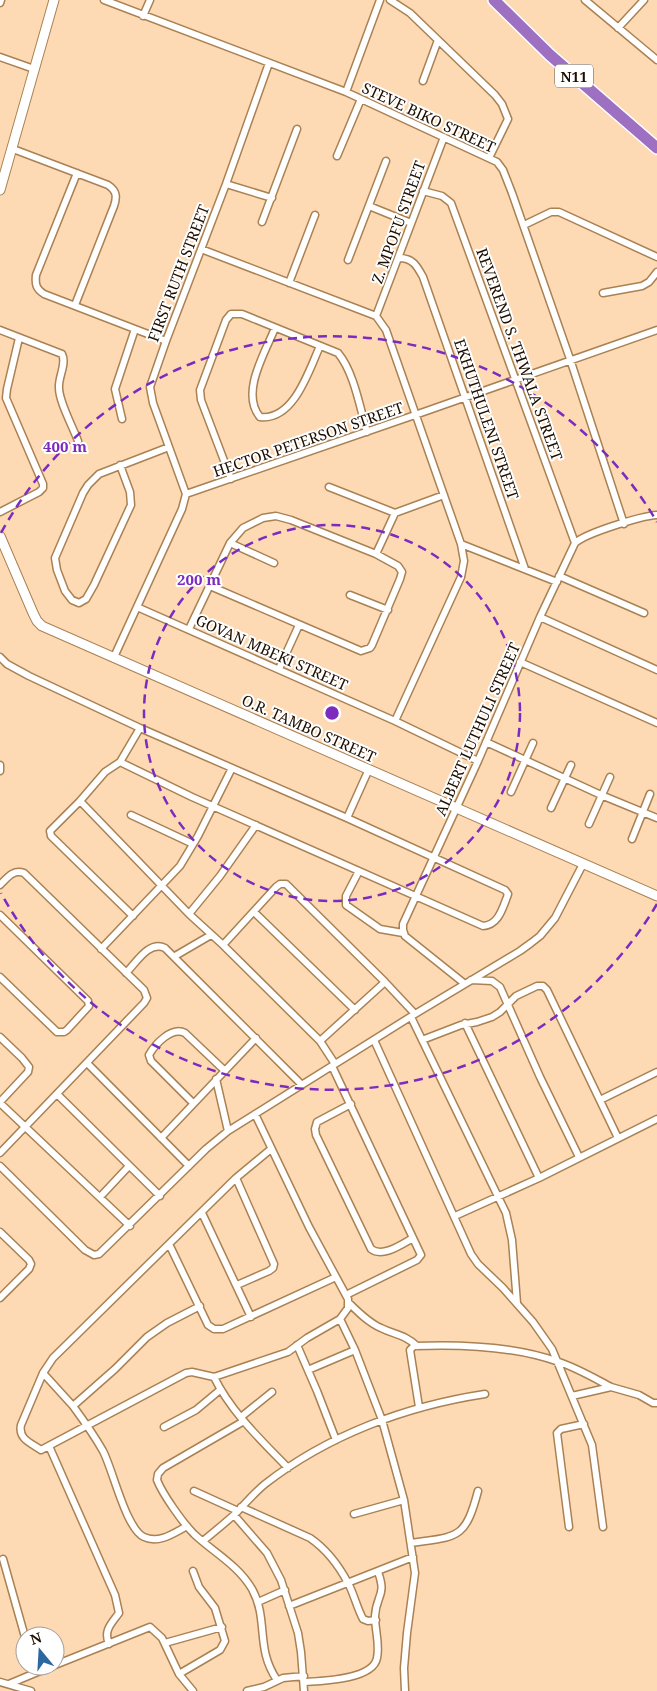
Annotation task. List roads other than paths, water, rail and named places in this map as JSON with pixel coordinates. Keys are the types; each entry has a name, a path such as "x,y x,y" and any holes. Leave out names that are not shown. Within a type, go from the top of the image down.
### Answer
{"highway":[{"name":"N11","path":"494,0 550,55 657,148"}],"street":[{"path":"0,190 3,167 13,149 54,0"},
{"name":"STEVE BIKO STREET","path":"104,0 346,92 497,162 503,170 524,226 624,524"},
{"path":"143,16 150,0"},
{"path":"346,92 380,0"},
{"path":"390,0 410,13 495,94 502,104 508,119 489,158"},
{"path":"585,0 657,60"},
{"path":"618,28 644,0"},
{"path":"423,81 438,40"},
{"path":"0,57 34,69"},
{"name":"FIRST RUTH STREET","path":"186,494 153,403 150,387 269,63"},
{"path":"337,156 361,99"},
{"path":"262,222 298,129"},
{"name":"Z. MPOFU STREET","path":"376,316 444,137"},
{"path":"13,149 113,189 116,198 75,305"},
{"path":"348,260 386,161"},
{"path":"77,173 36,275 35,282 39,290 44,294 166,341"},
{"path":"226,184 272,198"},
{"name":"REVEREND S. THWALA STREET","path":"423,191 442,196 451,203 576,543"},
{"path":"369,206 411,223"},
{"path":"524,226 551,212 559,212 657,257"},
{"path":"289,283 315,215"},
{"path":"201,249 376,316 386,330 461,544 464,561 463,573 395,721"},
{"name":"EKHUTHULENI STREET","path":"399,258 409,259 414,262 423,277 525,569"},
{"path":"603,293 642,286 649,282 657,272"},
{"path":"230,479 201,400 200,390 226,320 231,314 242,314 338,353 343,359 351,379 367,432"},
{"path":"275,328 253,382 252,392 256,412 260,416 266,417 277,414 288,407 297,394 320,346"},
{"path":"122,419 115,389 135,329"},
{"path":"0,330 59,352 63,356 59,390 78,441"},
{"name":"HECTOR PETERSON STREET","path":"186,494 657,330"},
{"path":"0,512 39,492 43,488 42,481 6,398 19,338"},
{"path":"120,465 130,492 131,506 89,595 81,602 76,602 65,591 56,570 55,558 82,493 99,474 120,465 168,446"},
{"path":"329,487 395,513 444,495"},
{"path":"114,656 182,509 186,494"},
{"path":"376,554 395,513"},
{"path":"576,543 584,537 657,515"},
{"path":"189,629 230,542 238,532 249,524 263,518 276,516 291,520 376,554 398,566 402,572 372,645 364,651 355,649 210,586"},
{"name":"O.R. TAMBO STREET","path":"0,536 3,552 37,621 42,626 657,896"},
{"path":"230,542 274,562"},
{"name":"ALBERT LUTHULI STREET","path":"403,933 403,924 457,808 540,617 576,543"},
{"path":"461,544 644,613"},
{"path":"350,595 388,610"},
{"name":"GOVAN MBEKI STREET","path":"137,607 395,721 478,760"},
{"path":"540,617 657,670"},
{"path":"279,669 299,625"},
{"path":"0,657 7,664 29,676 140,728 433,857 507,892 507,897 493,924 483,926 213,806 120,762"},
{"path":"520,662 657,723"},
{"path":"133,916 50,834 52,828 80,801 105,772 120,762 140,728"},
{"path":"486,742 657,818"},
{"path":"511,792 533,743"},
{"path":"0,765 0,770"},
{"path":"551,808 571,765"},
{"path":"101,949 180,866 194,844 232,768"},
{"path":"347,818 369,769"},
{"path":"589,824 610,777"},
{"path":"632,839 650,794"},
{"path":"80,801 189,914 320,1041 334,1065 420,1253 419,1258 346,1295"},
{"path":"130,815 194,844"},
{"path":"189,914 220,876 256,825"},
{"path":"0,1166 91,1254 102,1253 189,1166 228,1131 413,1015 520,951 540,936 554,918 583,864"},
{"path":"359,871 346,896 346,905 380,929 403,933 409,940 468,982 488,980 495,982 500,988 579,1158"},
{"path":"0,885 12,874 24,873 144,990 147,996 146,1000 0,1153"},
{"path":"223,945 278,885 286,884 385,982 413,1015 422,1040 506,1213 512,1240 517,1304"},
{"path":"254,912 354,1010"},
{"path":"0,915 88,1001 89,1006 67,1030 57,1032 0,977"},
{"path":"174,956 211,935"},
{"path":"126,973 152,947 162,946 302,1085"},
{"path":"320,1041 385,982"},
{"path":"422,1040 492,1017 516,996 541,986 545,988 618,1138"},
{"path":"466,1024 539,1178"},
{"path":"193,1103 151,1061 149,1055 154,1048 171,1033 181,1031 224,1071"},
{"path":"0,1037 29,1067 28,1072 0,1102 130,1226"},
{"path":"161,1138 256,1038"},
{"path":"374,1040 474,1258 544,1336 558,1361 595,1456 603,1527"},
{"path":"86,1063 189,1166"},
{"path":"600,1100 657,1072"},
{"path":"216,1079 228,1131"},
{"path":"57,1094 160,1196"},
{"path":"351,1104 318,1122 315,1126 315,1132 320,1144 371,1249 376,1252 383,1252 413,1238"},
{"path":"255,1114 349,1303 374,1324 382,1329 406,1337 417,1346"},
{"path":"455,1216 539,1178 657,1119"},
{"path":"271,1149 236,1178 53,1358 43,1373 20,1432 23,1438 41,1450 182,1375 192,1372 214,1377 278,1356 340,1319 346,1313 349,1303"},
{"path":"100,1197 130,1166"},
{"path":"236,1178 274,1264 273,1268 269,1271 237,1285"},
{"path":"202,1213 251,1317"},
{"path":"0,1232 31,1264 29,1269 0,1298"},
{"path":"169,1244 208,1325 214,1330 224,1329 336,1277"},
{"path":"73,1406 115,1369 147,1337 167,1323 200,1306"},
{"path":"340,1319 355,1350 382,1420 404,1500 415,1573 404,1668 405,1691"},
{"path":"297,1345 336,1440"},
{"path":"419,1407 410,1350 413,1346 486,1348 558,1361 582,1371 611,1387 639,1395 653,1403 657,1402"},
{"path":"308,1370 355,1350"},
{"path":"43,1373 73,1406 87,1426 105,1457 128,1518 139,1534 150,1539 156,1539 172,1534 187,1526"},
{"path":"214,1377 220,1390 242,1419 288,1468"},
{"path":"572,1396 611,1387"},
{"path":"164,1427 196,1410 220,1390"},
{"path":"272,1392 242,1419 163,1468 156,1478 158,1484 187,1526 244,1577 258,1602 265,1658 277,1680"},
{"path":"204,1541 238,1511 263,1485 336,1440 382,1420 419,1407 485,1394"},
{"path":"569,1527 557,1432 561,1429 584,1424"},
{"path":"49,1446 115,1595 119,1613 107,1632 109,1644"},
{"path":"194,1491 238,1511 310,1538 327,1553 348,1583 363,1619 368,1621 376,1620"},
{"path":"411,1543 445,1538 463,1530 472,1514 478,1491"},
{"path":"354,1514 404,1500"},
{"path":"238,1511 278,1571 298,1633 304,1691"},
{"path":"289,1606 413,1557"},
{"path":"2,1559 22,1626"},
{"path":"179,1674 220,1650 224,1645 225,1637 215,1608 199,1587 193,1571"},
{"path":"247,1691 277,1680 342,1678 371,1668 376,1662 378,1646 376,1620 382,1585 378,1572"},
{"path":"258,1602 284,1590"},
{"path":"65,1660 109,1644 143,1628 150,1627 155,1630 165,1643 179,1674 193,1691"},
{"path":"165,1643 222,1627"},
{"path":"8,1684 22,1676"},
{"path":"0,1682 31,1691"}]}
